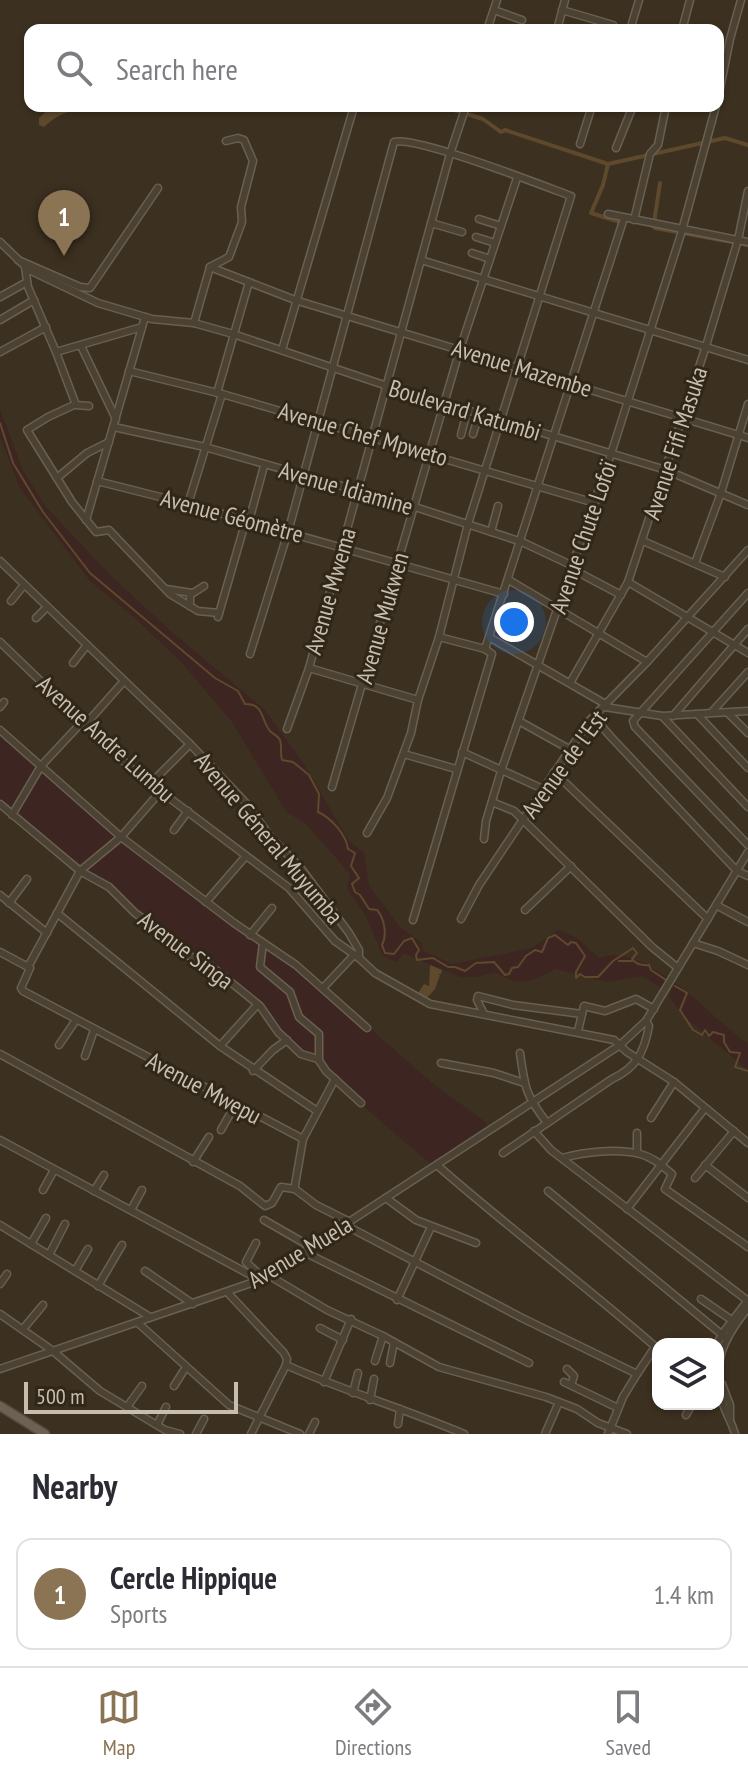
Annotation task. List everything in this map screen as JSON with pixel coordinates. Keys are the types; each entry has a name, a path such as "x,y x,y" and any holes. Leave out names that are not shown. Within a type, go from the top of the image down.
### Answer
{"main road":[{"path":"0,1406 45,1434"}],"street":[{"path":"489,24 497,0"},
{"path":"558,24 565,0"},
{"path":"630,0 639,1 632,24"},
{"path":"684,24 690,0"},
{"path":"724,72 741,0"},
{"path":"494,10 522,20"},
{"path":"562,10 610,24"},
{"path":"282,350 352,112"},
{"name":"Avenue Mwema","path":"418,700 309,668 464,112"},
{"path":"580,144 590,112"},
{"path":"616,148 631,112"},
{"path":"634,220 650,156 658,145 665,112"},
{"name":"Avenue Chute Lofoï","path":"484,839 486,821 501,771 595,503 682,231 714,112"},
{"path":"194,323 210,267 224,262 243,220 241,207 253,161 244,140 226,141"},
{"path":"250,654 288,532 394,143 397,141 450,154 572,197 499,420 404,754 387,798 367,833"},
{"name":"Avenue Mukwen","path":"332,787 412,506 517,178"},
{"path":"18,260 80,287 90,288 158,188"},
{"name":"Avenue Fifi Masuka","path":"570,683 628,582 643,541 738,240 748,191"},
{"path":"608,214 623,221 634,220 748,242"},
{"path":"479,219 501,226"},
{"path":"485,649 623,221"},
{"path":"431,223 462,232"},
{"path":"476,237 495,243"},
{"name":"Boulevard Katumbi","path":"0,242 25,267 90,300 145,317 194,323 233,334 387,386 666,470 748,505"},
{"path":"472,253 490,259"},
{"path":"421,260 748,360"},
{"path":"25,267 27,282 76,404 79,407 89,406"},
{"name":"Avenue Mazembe","path":"210,267 295,300 748,438"},
{"path":"0,297 27,282"},
{"path":"188,504 249,282"},
{"path":"0,320 34,300"},
{"path":"86,520 145,317"},
{"path":"0,352 46,327"},
{"path":"56,352 142,327"},
{"path":"81,346 115,423"},
{"name":"Avenue Chef Mpweto","path":"129,371 220,393 595,503"},
{"path":"76,404 27,429 57,478 97,533 109,530 171,595 202,612 218,615 264,466"},
{"path":"695,563 721,493 748,404"},
{"path":"461,435 464,410"},
{"path":"473,434 479,414"},
{"name":"Avenue Idiamine","path":"115,423 412,506 522,542 621,595"},
{"path":"57,478 87,453 109,442"},
{"name":"Avenue Géomètre","path":"97,481 247,520 504,594"},
{"path":"491,532 498,506"},
{"path":"643,541 725,577"},
{"name":"Avenue de l'Est","path":"461,919 479,885 589,721 748,550"},
{"name":"Avenue Géneral Muyumba","path":"0,561 190,744 246,803 274,841 300,867 350,935 359,951 356,957 373,972 430,1004 614,1040 674,1082 748,1143"},
{"path":"0,575 7,568"},
{"path":"509,580 647,662"},
{"path":"628,582 748,653"},
{"path":"11,601 24,585"},
{"path":"166,589 192,593 204,586"},
{"path":"190,606 192,593"},
{"path":"748,593 638,714 633,725 748,845"},
{"path":"36,618 47,607"},
{"path":"673,716 748,629"},
{"path":"413,920 492,657 491,651 439,637"},
{"path":"489,637 605,706 662,716 748,711"},
{"name":"Avenue Andre Lumbu","path":"0,642 150,784 289,888 335,941 356,957"},
{"path":"73,663 87,645"},
{"path":"287,729 309,668"},
{"path":"711,713 748,672"},
{"path":"12,815 41,766 124,681"},
{"path":"727,712 748,733"},
{"path":"697,714 748,768"},
{"path":"596,716 611,737 737,871 748,876"},
{"path":"662,716 748,807"},
{"path":"519,721 569,749"},
{"path":"0,730 121,837 323,988 367,1028"},
{"path":"150,784 190,744"},
{"path":"462,752 543,789"},
{"path":"404,754 456,769"},
{"path":"554,772 708,919"},
{"path":"0,952 29,969 80,871 121,837 160,792"},
{"path":"492,802 514,811 652,947 678,968"},
{"name":"Avenue Singa","path":"0,804 80,871 109,887 133,911 179,944 189,956 206,962 264,1009 274,1028 301,1054 319,1060 325,1070 361,1103"},
{"path":"174,830 188,811"},
{"path":"620,1045 646,1021 654,1009 748,852"},
{"path":"206,902 245,857"},
{"path":"525,910 571,866"},
{"path":"9,903 27,879"},
{"path":"0,895 47,933"},
{"path":"716,905 748,922"},
{"path":"250,935 272,908"},
{"path":"317,919 328,909"},
{"path":"57,913 220,1046 317,1111"},
{"path":"263,943 260,967 290,992 299,1017 319,1034 319,1060"},
{"path":"693,943 748,965"},
{"path":"323,988 356,957"},
{"name":"Avenue Mwepu","path":"29,969 22,990 303,1139"},
{"path":"484,1014 478,996 513,1005 582,1014"},
{"path":"578,1031 584,1006 605,1011 636,999 654,1009"},
{"path":"220,1046 257,1005"},
{"path":"59,1045 76,1020"},
{"path":"503,1153 612,1079 627,1073 647,1033 649,1026 646,1021"},
{"path":"85,1056 94,1030"},
{"path":"253,1071 287,1040"},
{"name":"Avenue Muela","path":"0,1369 228,1293 264,1278 620,1045"},
{"path":"520,1053 524,1083 532,1103 547,1123"},
{"path":"0,1054 229,1180 266,1206 272,1203 281,1187 295,1189 347,1224 416,1263 637,1374"},
{"path":"441,1063 494,1073 524,1083"},
{"path":"295,1189 303,1139 335,1079"},
{"path":"651,1118 674,1082"},
{"path":"221,1130 235,1105"},
{"path":"627,1209 705,1108"},
{"path":"534,1131 562,1158 748,1300 724,1336 548,1191"},
{"path":"695,1178 734,1131"},
{"path":"637,1133 637,1153"},
{"path":"193,1162 209,1137"},
{"path":"0,1140 449,1371 559,1402 609,1431 627,1434"},
{"path":"562,1158 599,1153 637,1153 672,1175 665,1189 748,1247"},
{"path":"705,1165 748,1198"},
{"path":"438,1166 652,1344"},
{"path":"43,1190 54,1170"},
{"path":"94,1191 104,1175"},
{"path":"131,1210 142,1190"},
{"path":"386,1198 404,1213 431,1227 476,1243"},
{"path":"31,1244 46,1218"},
{"path":"264,1220 308,1250 397,1300 529,1363"},
{"path":"49,1255 65,1224"},
{"path":"0,1225 151,1318"},
{"path":"397,1300 431,1227"},
{"path":"256,1243 246,1262 264,1278"},
{"path":"98,1286 122,1245"},
{"path":"75,1271 88,1249"},
{"path":"145,1271 193,1304"},
{"path":"0,1284 7,1274"},
{"path":"228,1293 287,1359 251,1434"},
{"path":"701,1299 734,1322"},
{"path":"23,1329 43,1305"},
{"path":"734,1322 748,1308"},
{"path":"0,1314 53,1351 90,1384 164,1432 180,1434"},
{"path":"324,1382 351,1319"},
{"path":"138,1323 229,1405 300,1434"},
{"path":"320,1328 343,1340"},
{"path":"375,1361 383,1336"},
{"path":"390,1363 394,1342"},
{"path":"609,1431 637,1374 652,1354"},
{"path":"286,1365 464,1434"},
{"path":"174,1386 186,1367"},
{"path":"567,1369 574,1376 567,1383 618,1408"},
{"path":"353,1393 358,1373"},
{"path":"370,1400 374,1379"},
{"path":"127,1407 142,1386"},
{"path":"724,1387 730,1419"},
{"path":"545,1434 559,1402"},
{"path":"157,1425 166,1407"},
{"path":"724,1407 735,1434"},
{"path":"398,1424 400,1409"},
{"path":"686,1415 689,1410"},
{"path":"196,1434 204,1419"},
{"path":"309,1434 315,1422"}],"shaded area":[{"path":"46,112 68,112 44,127 39,125 39,118"},
{"path":"0,409 23,471 46,507 111,576 264,709 304,764 349,841 364,853 369,886 400,927 422,943 423,951 452,964 532,948 558,930 577,938 599,958 626,957 650,967 667,977 661,988 643,976 606,982 556,969 519,982 495,972 460,977 403,953 397,962 383,956 366,916 347,889 350,874 307,825 286,811 232,722 182,663 134,617 90,581 20,488 0,436"},
{"path":"0,732 209,903 313,978 431,1082 488,1124 431,1164 229,986 0,800"},
{"path":"430,965 442,970 435,989 425,1000 417,995 424,984 429,986"},
{"path":"675,983 748,1044 748,1070 683,1016 669,996"}],"waterway":[{"path":"460,112 483,119 501,132 505,130 608,164 725,138 748,145"},
{"path":"608,164 591,213 623,223"},
{"path":"654,223 660,183"},
{"path":"653,226 748,245"},
{"path":"0,423 13,463 43,512 90,573 215,678 238,691 245,704 259,709 270,731 280,740 282,760 293,762 309,775 319,794 318,812 337,827 348,849 355,853 351,866 359,878 352,884 369,909 377,910 382,918 385,953 394,954 404,941 412,938 419,950 417,960 433,958 448,967 465,971 476,963 494,962 505,975 535,950 542,952 548,938 555,935 568,945 576,943 585,956 576,978 580,974 598,977 613,961 633,948 637,953 633,961 649,965 651,970 666,980"},
{"path":"619,961 632,961"},
{"path":"675,986 687,993 680,1010 693,1030 702,1035 705,1030 709,1036 713,1032 724,1035 730,1052 740,1053 735,1067 748,1071"}],"place":[{"name":"Cercle Hippique","path":"64,256"}]}
